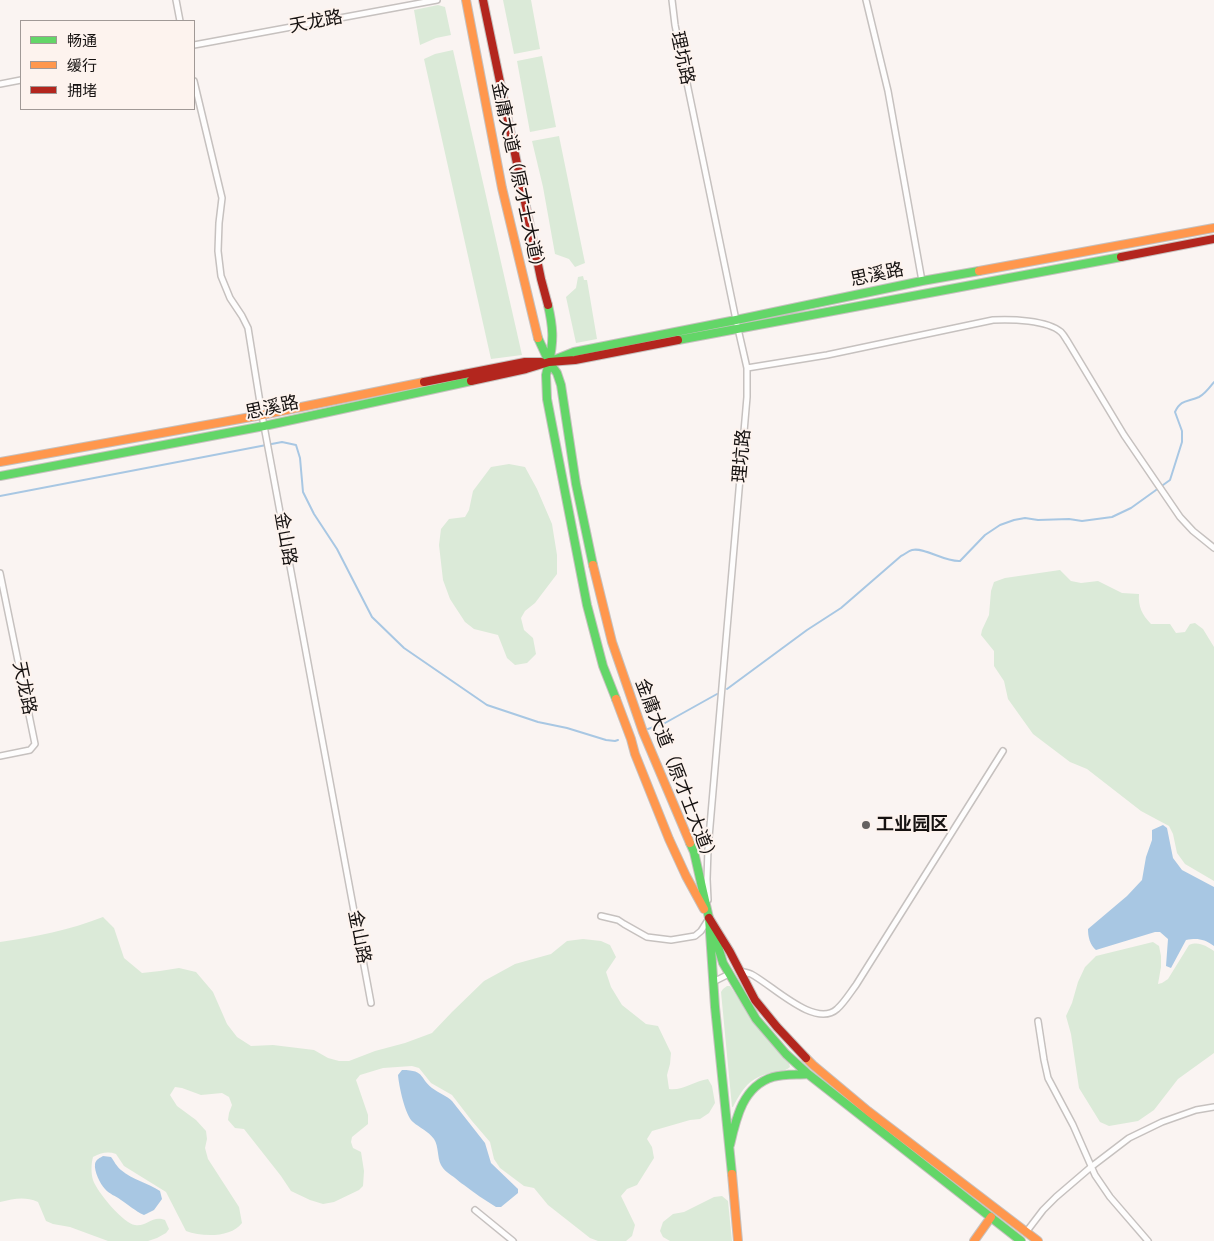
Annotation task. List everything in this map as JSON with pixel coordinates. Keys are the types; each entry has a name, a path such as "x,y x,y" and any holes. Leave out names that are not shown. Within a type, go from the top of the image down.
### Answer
{"main road":[{"name":"金庸大道（原才士大道）","path":"466,0 502,188 538,337 549,362 557,373 564,397 576,484 612,642 644,734 694,852 709,918"},
{"name":"金庸大道（原才士大道）","path":"483,0 551,320 553,344 546,375 547,399 587,605 603,666 635,754 669,839 686,876 709,918"},
{"name":"思溪路","path":"0,476 264,426 526,370 574,352 922,281 1146,242 1214,228"},
{"name":"思溪路","path":"0,462 262,416 525,362 575,360 739,330 1214,239"},
{"path":"631,739 644,734"},
{"path":"709,918 756,1000 777,1027 813,1065 868,1111 1038,1241"},
{"path":"709,918 723,963 756,1019 786,1054 808,1074 1021,1241"},
{"path":"709,918 716,1017 738,1241"},
{"path":"730,1145 738,1112 747,1094 771,1078 808,1074"},
{"path":"974,1241 991,1217"}],"street":[{"path":"176,0 180,20"},
{"name":"天龙路","path":"195,45 438,0"},
{"name":"理坑路","path":"672,0 675,25 747,368 747,397 708,849 709,918"},
{"path":"866,0 888,91 922,281"},
{"path":"0,84 20,80"},
{"name":"金山路","path":"195,85 222,198 218,250 221,276 230,298 248,328 268,449 371,1003"},
{"path":"747,368 827,355 993,320 1025,320 1052,327 1061,332 1068,342 1124,435 1180,517 1193,531 1214,548"},
{"name":"天龙路","path":"0,573 35,744 30,750 0,756"},
{"path":"713,982 740,971 751,974 801,1007 812,1012 821,1014 836,1010 856,985 1003,751"},
{"path":"602,916 618,920 647,937 671,940 695,936 701,931 709,918"},
{"path":"1038,1021 1048,1078 1073,1125 1091,1167 1110,1198 1148,1241"},
{"path":"1027,1232 1043,1210 1056,1197 1129,1138 1162,1122 1196,1110 1214,1107"},
{"path":"475,1210 513,1241"}],"green space":[{"path":"503,0 531,0 540,49 514,54"},
{"path":"438,5 445,7 451,35 436,38 420,45 414,10"},
{"path":"453,50 522,355 491,359 424,59 435,54"},
{"path":"542,56 556,127 530,132 517,61"},
{"path":"559,136 585,263 575,267 569,259 555,254 543,187 532,141"},
{"path":"583,276 584,280 587,280 597,339 576,343 566,297 576,288 578,277"},
{"path":"509,464 525,467 537,489 552,524 557,555 557,574 521,618 524,630 533,638 536,654 527,663 515,665 507,658 498,635 474,629 465,622 450,599 443,580 439,545 441,529 449,519 465,517 469,510 473,491 491,467"},
{"path":"1060,570 1071,581 1081,583 1098,581 1122,593 1139,594 1141,610 1151,624 1170,624 1176,633 1185,632 1190,624 1195,623 1203,629 1214,647 1214,881 1185,864 1177,853 1173,834 1169,826 1141,811 1087,769 1070,762 1033,734 1008,699 1004,681 994,666 994,651 981,635 989,615 991,591 994,582 1005,578"},
{"path":"103,917 114,928 124,958 142,973 179,968 196,972 213,992 227,1024 237,1037 251,1046 273,1045 314,1050 328,1058 339,1061 349,1061 432,1033 484,981 515,964 551,954 567,941 583,939 601,941 610,945 616,957 606,972 611,987 622,1005 646,1024 658,1026 671,1053 667,1075 669,1089 679,1089 708,1079 712,1086 715,1103 709,1113 700,1119 652,1131 647,1139 652,1147 654,1158 637,1185 627,1189 621,1196 635,1225 632,1236 626,1241 598,1241 590,1238 548,1205 534,1188 524,1186 500,1168 494,1159 490,1142 452,1095 431,1083 419,1068 412,1066 383,1068 360,1075 356,1080 368,1115 368,1124 352,1137 351,1142 353,1148 361,1152 364,1171 363,1186 359,1190 334,1202 323,1204 291,1191 244,1129 235,1128 228,1120 232,1105 229,1097 222,1093 201,1095 175,1087 170,1095 177,1106 196,1120 206,1131 205,1148 208,1159 239,1207 242,1223 237,1228 224,1234 208,1235 186,1231 166,1192 124,1166 116,1154 104,1153 93,1157 92,1175 100,1192 111,1207 124,1219 135,1225 160,1219 165,1220 169,1229 166,1233 148,1241 108,1241 70,1227 46,1221 38,1202 33,1200 19,1199 0,1202 0,942 78,926"},
{"path":"1153,942 1159,946 1161,956 1158,984 1168,979 1189,945 1199,944 1214,951 1214,1053 1178,1079 1154,1110 1138,1121 1109,1126 1100,1122 1079,1088 1071,1034 1066,1016 1085,967 1096,956"},
{"path":"727,986 730,986 753,1020 789,1063 790,1067 784,1071 763,1075 752,1081 740,1094 733,1107 721,992"},
{"path":"722,1196 728,1201 732,1241 670,1241 663,1237 660,1231 663,1222 673,1214 684,1212 714,1197"}],"water":[{"path":"1163,825 1167,828 1173,858 1182,870 1214,887 1214,946 1201,940 1186,940 1171,968 1166,966 1168,939 1160,932 1096,950 1091,943 1088,932 1088,929 1127,896 1142,880 1146,857 1152,840 1152,830"},
{"path":"402,1070 419,1073 430,1086 452,1101 485,1143 491,1163 518,1189 518,1193 501,1207 496,1207 444,1169 440,1162 434,1139 413,1122 407,1113 398,1075"},
{"path":"103,1156 111,1157 118,1167 126,1173 160,1191 162,1199 154,1210 144,1215 103,1187 96,1174 95,1164"}],"waterway":[{"path":"727,689 807,630 841,608 901,556 911,551 923,551 954,561 960,561 985,535 1000,525 1014,520 1025,518 1082,521 1112,517 1131,508 1170,480 1182,442 1182,431 1175,412 1182,403 1199,397 1214,382"},
{"path":"0,496 282,442 296,445 300,458 303,492 314,514 337,549 372,617 404,648 487,705 538,722 567,728 606,740 618,740"},
{"path":"648,729 665,723 717,694"}],"traffic: fast":[{"path":"678,340 1121,257"},
{"path":"554,360 574,352 979,271"},
{"path":"548,305 552,334 549,362 557,373 561,385 576,484 593,565"},
{"path":"538,338 549,362 546,375 547,399 587,605 603,666 616,699"},
{"path":"0,476 264,426 471,381"},
{"path":"690,843 694,852 709,918 715,1007 732,1174"},
{"path":"714,933 723,963 756,1019 786,1054 808,1074 1021,1241"},
{"path":"730,1145 742,1104 754,1088 763,1081 773,1077 808,1074"}],"traffic: slow":[{"path":"466,0 502,188 538,338"},
{"path":"979,271 1214,228"},
{"path":"0,462 262,415 424,382"},
{"path":"593,565 612,642 643,732 690,843"},
{"path":"616,699 635,754 669,839 704,909"},
{"path":"806,1058 868,1111 1038,1241"},
{"path":"732,1174 738,1241"},
{"path":"974,1241 991,1217"}],"traffic: jam":[{"path":"483,0 548,305"},
{"path":"1121,257 1214,239"},
{"path":"471,381 549,362 575,360 678,340"},
{"path":"424,382 525,362 541,362"},
{"path":"709,918 730,952 755,1000 806,1058"}],"place":[{"name":"工业园区","path":"866,825"}]}
